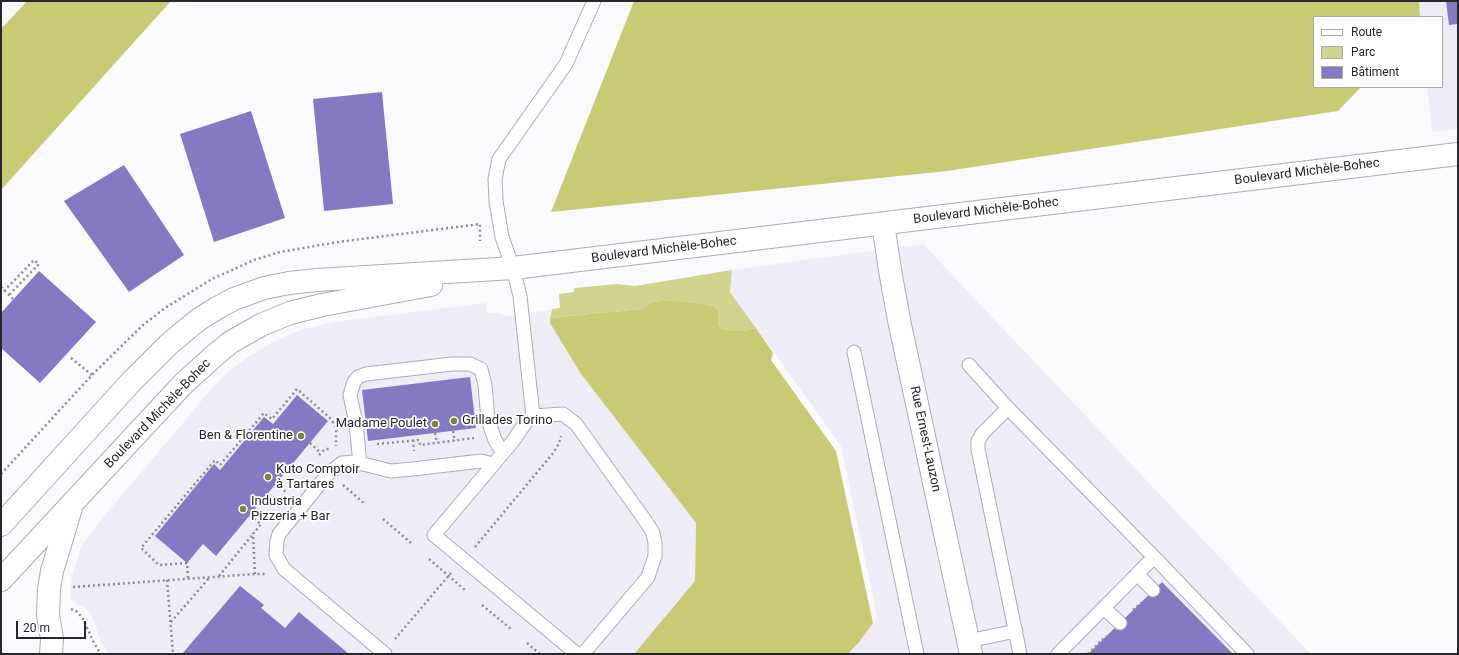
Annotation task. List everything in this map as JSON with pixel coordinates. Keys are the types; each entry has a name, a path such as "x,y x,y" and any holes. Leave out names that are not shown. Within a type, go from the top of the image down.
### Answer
{"street":[{"name":"Boulevard Michèle-Bohec","path":"1,525 158,355 198,320 234,299 264,288 302,281 513,268 1458,154"},
{"name":"Rue Ernest-Lauzon","path":"884,224 891,276 900,325 970,647"},
{"name":"Boulevard Michèle-Bohec","path":"1,580 192,376 231,342 256,328 290,313 322,305 513,268"},
{"path":"51,654 52,639 48,615 49,589 52,571 73,503"}],"lane":[{"path":"534,416 520,296 513,268 502,237 496,201 495,179 499,159 566,64 594,1"},
{"path":"854,352 917,654"},
{"path":"360,464 356,423 350,395 354,382 358,377 366,374 452,364 470,364 480,370 485,385 488,420 495,440 503,453"},
{"path":"969,365 1008,408 1247,654"},
{"path":"1008,408 982,434 978,441 978,449 1020,654"},
{"path":"577,654 434,535 512,442 526,422 534,416 563,414 576,424 653,533 655,556 648,577 583,654"},
{"path":"388,649 284,568 276,555 277,540 280,534 328,474 342,463 354,462 391,471 481,461 493,464"},
{"path":"1058,654 1154,557"},
{"path":"1137,574 1153,590"},
{"path":"1104,608 1120,623"},
{"path":"970,647 1016,631"}],"path":[{"path":"480,224 480,241"},
{"path":"4,290 34,260 39,264 9,295"},
{"path":"1,287 14,299"},
{"path":"71,358 92,375"},
{"path":"188,578 187,563 159,565 141,548 215,460 220,465 264,413 272,419 297,389 330,418 336,427 335,449"},
{"path":"453,431 454,441"},
{"path":"435,433 437,443"},
{"path":"472,550 554,452 561,436"},
{"path":"375,444 419,440 420,445 480,437"},
{"path":"310,443 321,453"},
{"path":"339,482 365,504"},
{"path":"276,484 287,493"},
{"path":"250,516 261,524"},
{"path":"383,519 411,543"},
{"path":"219,576 253,534"},
{"path":"429,559 464,590"},
{"path":"388,649 452,572"},
{"path":"70,587 265,574"},
{"path":"170,623 210,577"},
{"path":"167,580 173,654"},
{"path":"1088,654 1153,590"},
{"path":"482,605 511,629"},
{"path":"67,606 76,611 82,617 95,645 101,654"},
{"path":"527,643 540,654"}],"shaded area":[{"path":"1419,1 1458,1 1458,129 1432,132 1427,88 1443,88 1443,16 1420,16"},
{"path":"923,244 1311,654 848,654 860,641 877,616 841,446 730,291 732,270"},
{"path":"486,303 487,313 499,313 505,316 551,310 549,314 550,323 581,374 696,523 695,581 634,654 109,654 102,645 92,616 85,608 70,598 72,576 81,547 95,527 225,374 248,357 273,342 303,329 334,322"}],"green space":[{"path":"27,1 171,1 1,190 1,29"},
{"path":"634,1 1419,1 1420,16 1313,16 1313,88 1360,88 1338,111 947,171 551,212"},
{"path":"732,270 730,292 756,328 744,331 735,331 721,328 718,324 718,315 690,303 664,300 651,303 642,309 550,318 552,309 560,308 559,294 574,292 574,288 617,284 635,286"},
{"path":"664,300 702,304 714,307 718,311 718,324 721,328 744,331 756,328 773,353 771,360 836,451 873,623 848,654 634,654 695,581 696,523 581,374 550,323 550,318 642,309 651,303"}],"building":[{"path":"1446,1 1458,1 1458,24 1449,25"},
{"path":"382,92 393,204 324,211 313,99"},
{"path":"251,111 285,218 214,242 180,134"},
{"path":"124,165 184,255 129,292 64,201"},
{"path":"39,271 96,322 40,383 1,348 1,313"},
{"path":"470,377 476,428 368,441 362,390"},
{"path":"297,395 328,421 216,556 203,544 187,563 155,536 214,464 220,470 264,417 273,424"},
{"path":"1162,582 1233,654 1088,654"},
{"path":"240,586 264,605 261,608 285,628 299,612 349,654 182,654"}],"place":[{"name":"Grillades Torino","path":"454,421"},
{"name":"Madame Poulet","path":"435,424"},
{"name":"Ben & Florentine","path":"301,436"},
{"name":"Kuto Comptoir à Tartares","path":"268,477"},
{"name":"Industria Pizzeria + Bar","path":"243,509"}]}
